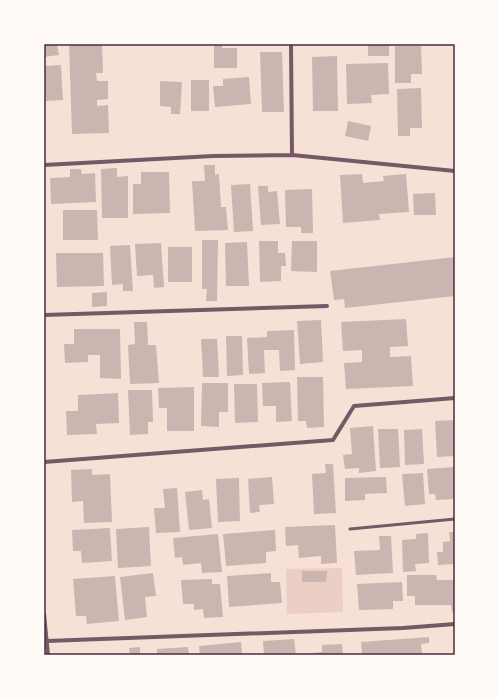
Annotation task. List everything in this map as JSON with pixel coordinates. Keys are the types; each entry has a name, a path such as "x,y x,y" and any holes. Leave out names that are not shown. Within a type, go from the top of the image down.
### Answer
{"street":[{"path":"291,44 292,155"},
{"path":"44,165 213,156 292,155 455,171"},
{"path":"44,315 327,306"},
{"path":"44,462 333,440 354,406 455,398"},
{"path":"44,614 48,655"},
{"path":"47,641 403,628 455,624"}],"lane":[{"path":"350,530 455,519"}],"shaded area":[{"path":"342,568 343,612 287,614 286,569"}],"building":[{"path":"44,44 57,44 59,55 44,57"},
{"path":"69,44 102,44 103,73 96,73 97,81 108,81 108,99 97,100 97,106 108,105 109,133 72,134"},
{"path":"214,44 222,44 222,48 237,48 237,68 214,68"},
{"path":"368,44 389,44 389,56 368,56"},
{"path":"395,46 421,46 422,74 411,74 411,83 395,83"},
{"path":"260,52 282,52 284,112 262,112"},
{"path":"337,56 338,111 313,111 312,57"},
{"path":"388,63 389,94 371,95 372,103 347,104 346,64"},
{"path":"61,65 63,100 44,101 44,66"},
{"path":"249,77 251,104 215,107 213,86 223,86 223,79"},
{"path":"191,80 209,80 209,111 191,111"},
{"path":"160,81 182,82 180,114 171,114 171,107 160,106"},
{"path":"421,88 422,128 410,128 410,136 398,136 397,89"},
{"path":"348,121 371,126 368,141 345,136"},
{"path":"204,165 215,165 215,175 219,174 221,207 226,207 228,230 195,231 192,181 205,181"},
{"path":"117,168 117,177 128,176 128,218 102,218 101,169"},
{"path":"70,169 81,169 82,174 95,173 96,202 51,204 50,178 70,177"},
{"path":"141,172 169,172 170,213 133,214 133,184 141,184"},
{"path":"362,174 363,183 384,181 383,176 406,174 409,212 379,214 380,220 343,223 340,175"},
{"path":"250,184 253,231 234,232 231,185"},
{"path":"258,186 268,186 268,192 277,191 280,224 261,225"},
{"path":"312,189 313,233 301,233 301,227 286,227 285,190"},
{"path":"435,193 436,215 414,215 413,194"},
{"path":"63,210 97,210 98,240 63,240"},
{"path":"202,240 218,240 217,301 206,301 207,289 202,289"},
{"path":"259,241 278,241 278,253 285,253 286,266 281,266 281,281 260,282"},
{"path":"292,241 317,241 317,272 291,271"},
{"path":"247,242 249,286 226,286 225,243"},
{"path":"161,243 164,287 154,288 153,275 137,276 135,244"},
{"path":"130,245 133,291 123,291 123,284 112,285 110,246"},
{"path":"168,247 192,247 192,282 168,282"},
{"path":"56,253 103,253 104,286 57,287"},
{"path":"455,257 455,296 345,308 344,299 334,300 330,271"},
{"path":"107,292 107,306 92,307 92,293"},
{"path":"406,319 408,346 390,347 390,357 411,356 413,386 346,389 344,363 362,362 362,350 343,351 341,322"},
{"path":"321,320 323,362 300,364 297,321"},
{"path":"134,322 147,322 148,345 156,345 159,383 130,384 128,345 135,344"},
{"path":"74,329 120,329 121,379 100,378 100,355 88,355 88,362 65,363 64,344 74,344"},
{"path":"294,330 295,370 280,371 279,350 264,350 265,373 249,374 247,338 267,337 267,331"},
{"path":"226,336 242,336 243,375 227,376"},
{"path":"201,339 217,339 219,377 203,377"},
{"path":"297,377 323,377 324,427 307,428 306,421 298,421"},
{"path":"290,382 292,421 276,422 276,406 263,406 262,383"},
{"path":"202,383 228,383 228,412 219,412 219,427 201,426"},
{"path":"234,384 257,384 258,422 235,423"},
{"path":"194,387 194,431 167,431 167,408 159,408 158,388"},
{"path":"128,390 152,390 153,422 148,422 148,434 130,435"},
{"path":"118,393 119,423 96,424 97,434 67,435 66,411 78,411 78,395"},
{"path":"455,420 455,456 437,457 435,421"},
{"path":"373,426 376,471 359,473 359,468 345,469 343,455 352,454 350,428"},
{"path":"378,429 398,429 400,467 380,468"},
{"path":"422,429 424,464 405,465 404,430"},
{"path":"325,464 333,464 336,513 314,514 312,474 326,473"},
{"path":"455,467 455,499 436,500 435,494 429,494 427,469"},
{"path":"92,469 92,475 110,474 112,522 84,523 83,501 72,502 71,470"},
{"path":"423,473 425,504 405,506 402,474"},
{"path":"272,477 274,504 259,505 260,512 250,513 248,479"},
{"path":"386,477 387,493 365,494 365,500 345,501 345,478"},
{"path":"239,478 240,521 218,522 216,479"},
{"path":"177,488 180,532 156,533 154,508 165,508 163,489"},
{"path":"202,490 203,500 209,499 212,528 189,530 185,492"},
{"path":"335,525 337,563 321,564 321,556 299,558 298,545 286,546 285,527"},
{"path":"149,527 151,566 118,568 116,529"},
{"path":"110,528 112,561 82,563 81,551 73,551 72,530"},
{"path":"275,530 276,551 266,552 266,563 226,566 223,534"},
{"path":"449,532 455,532 455,564 438,565 437,552 443,552 443,542 450,541"},
{"path":"428,533 429,563 415,564 416,571 403,572 402,540 416,539 416,534"},
{"path":"218,534 222,572 202,573 201,563 183,565 182,557 175,558 173,538"},
{"path":"379,536 391,536 393,573 356,575 354,551 380,550"},
{"path":"302,571 327,571 326,582 302,582"},
{"path":"153,573 156,596 145,597 147,617 125,620 120,577"},
{"path":"271,573 271,582 280,582 282,603 229,607 227,576"},
{"path":"407,575 436,575 437,580 455,580 455,611 452,612 451,605 415,605 415,596 407,596"},
{"path":"115,576 119,621 87,624 86,616 76,616 73,579"},
{"path":"212,579 212,584 220,584 223,617 204,618 203,609 194,610 194,604 183,604 181,580"},
{"path":"402,582 403,601 393,601 393,609 359,610 357,584"},
{"path":"429,637 429,643 421,644 422,655 362,655 361,642"},
{"path":"294,639 296,655 264,655 263,641"},
{"path":"241,642 242,655 200,655 199,646"},
{"path":"342,644 343,655 313,655 313,653 322,652 322,645"},
{"path":"140,647 140,655 130,655 129,648"},
{"path":"188,647 189,655 157,655 157,649"}]}
